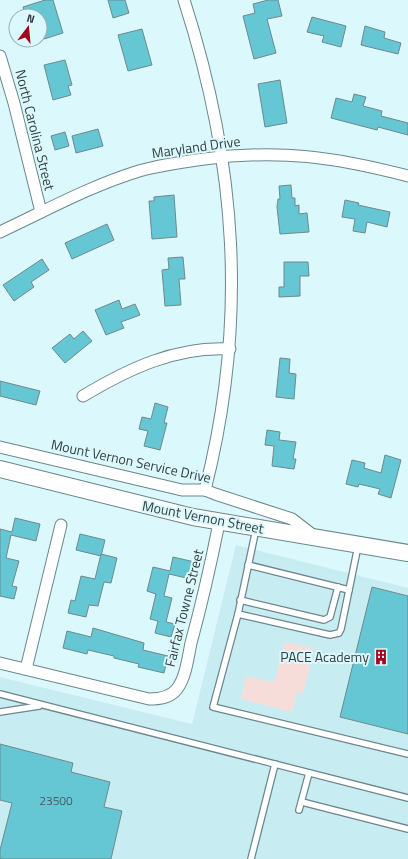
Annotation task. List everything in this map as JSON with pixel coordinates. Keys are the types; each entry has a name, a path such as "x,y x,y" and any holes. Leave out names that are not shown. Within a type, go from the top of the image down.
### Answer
{"street":[{"path":"184,0 209,90 222,156 229,204 232,242 233,286 230,349 219,429 205,490"},
{"name":"North Carolina Street","path":"0,56 16,110 41,212"},
{"name":"Maryland Drive","path":"0,232 41,212 137,172 172,163 222,156 262,154 304,155 350,162 408,176"},
{"path":"83,396 129,371 168,356 207,349 230,349"},
{"name":"Mount Vernon Service Drive","path":"0,447 182,490 205,490 292,519 318,539"},
{"name":"Mount Vernon Street","path":"0,469 219,523 408,553"},
{"name":"Fairfax Towne Street","path":"26,669 149,700 159,700 176,690 184,674 208,576 219,523"},
{"path":"0,663 26,669 61,525"}],"lane":[{"path":"256,528 238,614 213,707 408,754"},
{"path":"238,614 334,636 339,633 341,629 358,545"},
{"path":"248,566 349,590"},
{"path":"240,600 324,620 330,617 338,587"},
{"path":"0,694 408,798"},
{"path":"0,712 44,706"},
{"path":"251,859 275,764"},
{"path":"299,810 309,773"},
{"path":"302,802 408,829"}],"shaded area":[{"path":"236,545 408,588 408,859 0,859 0,677 192,724"},
{"path":"288,642 314,648 303,694 297,692 292,712 241,699 246,676 272,682 275,680 284,644"}],"building":[{"path":"45,0 53,0 63,33 48,38 48,8 23,7"},
{"path":"108,0 125,0 129,13 113,18"},
{"path":"268,0 278,0 282,16 267,19 276,53 254,59 243,16 255,13 253,4"},
{"path":"312,17 346,26 341,47 322,42 324,36 307,32"},
{"path":"365,26 385,32 384,38 401,43 398,54 361,45"},
{"path":"142,29 152,65 128,71 118,35"},
{"path":"65,60 72,85 68,86 71,95 53,100 44,65"},
{"path":"280,80 287,123 265,127 258,84"},
{"path":"354,94 366,97 363,106 382,111 381,116 408,123 408,135 378,127 377,130 331,118 336,98 352,102"},
{"path":"98,129 103,146 76,153 72,136"},
{"path":"65,132 69,146 55,150 51,136"},
{"path":"291,185 292,198 295,198 295,206 299,205 299,214 307,213 309,232 280,234 277,207 278,199 280,199 279,186"},
{"path":"174,195 177,237 152,239 149,201 154,201 154,197"},
{"path":"345,200 359,203 358,205 390,212 387,227 367,222 365,233 353,231 355,219 342,217"},
{"path":"107,224 114,240 72,259 65,243"},
{"path":"183,257 185,279 179,279 181,305 165,306 162,270 169,269 168,258"},
{"path":"42,259 49,270 31,282 34,287 14,301 3,285"},
{"path":"284,262 308,262 309,276 300,276 300,296 279,297 279,287 284,287"},
{"path":"119,300 122,309 135,304 140,315 121,322 124,328 106,335 95,310"},
{"path":"83,331 92,341 65,363 52,348 70,334 74,339"},
{"path":"280,358 290,359 289,373 296,374 294,399 276,397"},
{"path":"0,381 40,391 36,405 0,396"},
{"path":"155,403 168,407 164,423 167,423 160,450 144,446 148,431 139,429 142,417 151,419"},
{"path":"267,430 280,432 279,440 296,442 293,459 296,459 294,469 272,466 274,446 265,445"},
{"path":"385,455 401,460 391,498 378,494 380,489 359,484 358,487 346,484 352,460 365,463 364,468 381,473"},
{"path":"15,518 40,524 36,541 11,535 6,558 19,561 12,586 17,587 14,599 0,596 0,529 12,532"},
{"path":"80,534 105,540 101,556 76,550"},
{"path":"101,554 117,558 111,583 104,582 98,606 89,605 86,617 68,613 71,600 75,601 81,576 95,579"},
{"path":"173,557 199,563 195,580 169,574 164,596 172,598 166,622 175,624 171,637 155,633 158,621 150,619 156,594 147,591 153,567 170,571"},
{"name":"PACE Academy","path":"372,587 408,596 408,734 340,717"},
{"path":"93,628 144,643 143,650 168,656 164,673 138,667 139,664 114,658 114,656 88,650 87,654 63,648 67,631 91,637"},
{"path":"0,744 73,763 71,772 110,782 104,807 122,811 111,859 0,859 0,850 12,803 0,800"}],"place":[{"name":"PACE Academy","path":"381,657"}]}
